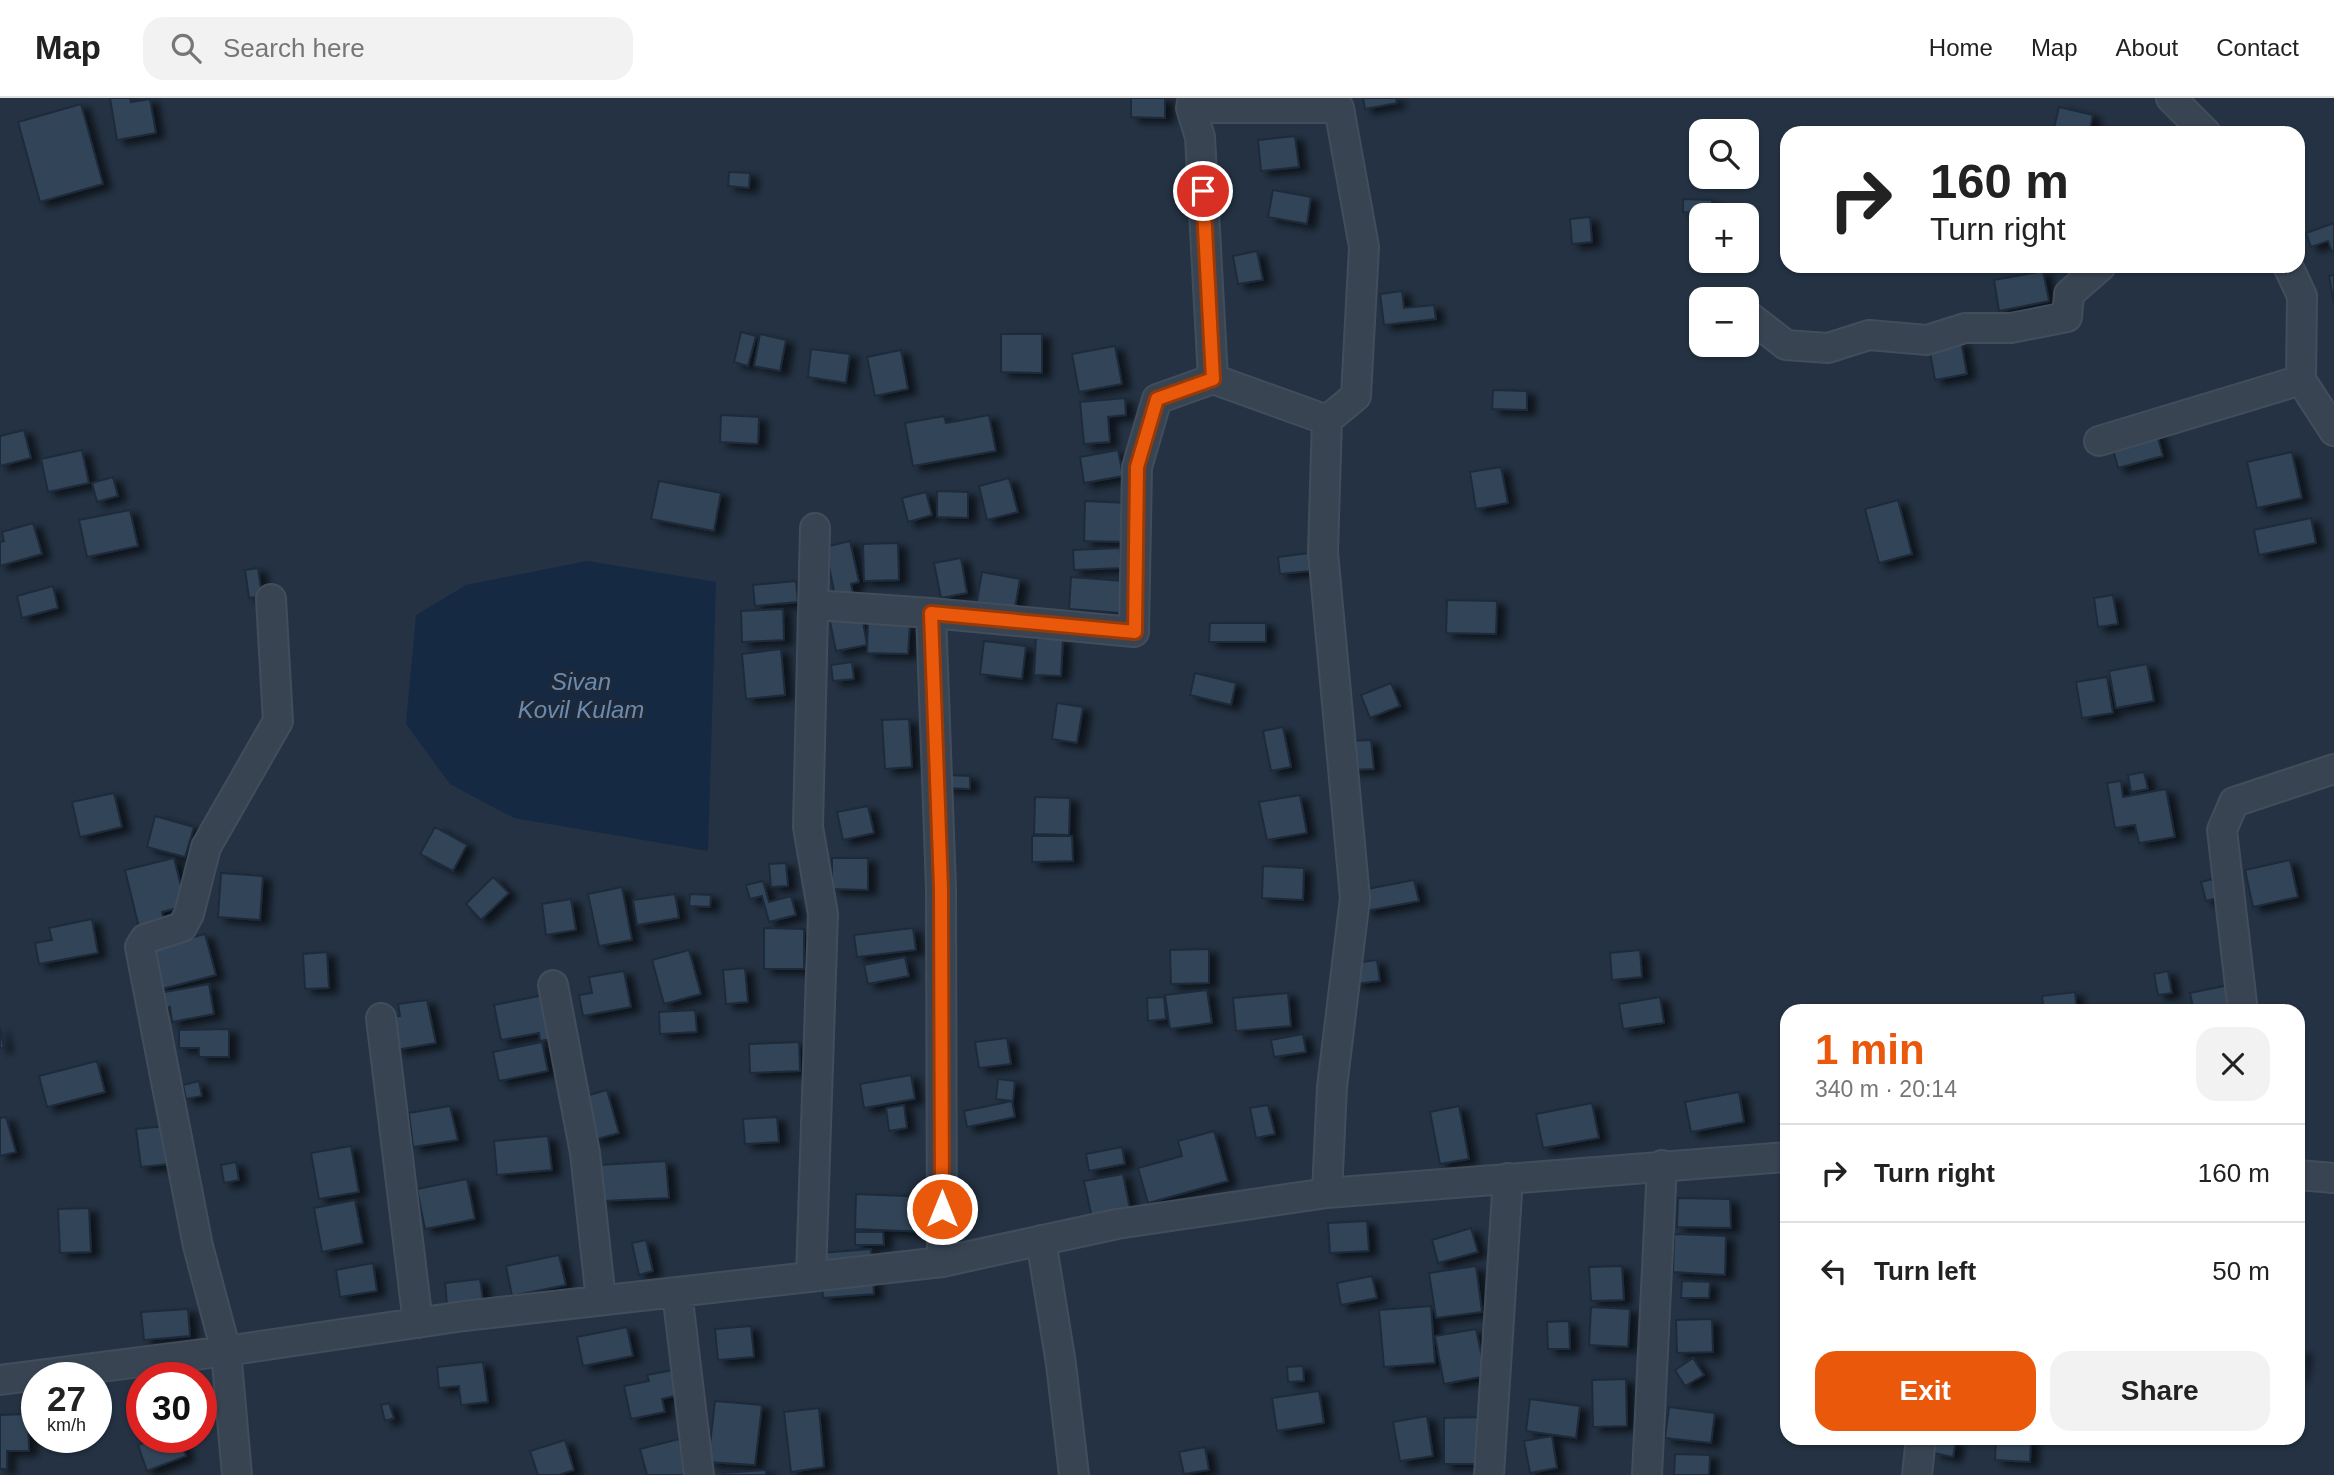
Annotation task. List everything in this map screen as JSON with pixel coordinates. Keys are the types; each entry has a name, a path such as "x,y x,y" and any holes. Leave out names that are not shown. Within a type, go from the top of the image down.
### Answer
{"street":[{"path":"2171,98 2199,126"},
{"path":"1213,379 1200,137 1192,103 1339,108 1364,247 1356,396 1327,420 1323,552 1355,898 1332,1087 1327,1193"},
{"path":"1759,324 1786,345 1828,348 1870,335 1927,340 1965,328 2011,328 2067,317 2069,294 2093,273"},
{"path":"2291,273 2302,296 2301,380 2334,431"},
{"path":"815,605 1135,632 1137,467 1157,399 1213,379 1327,420"},
{"path":"2099,441 2301,380"},
{"path":"811,1277 823,914 808,827 815,528"},
{"path":"237,1475 226,1351 198,1246 140,947 145,939 182,927 189,914 206,847 278,721 271,599"},
{"path":"931,613 941,889 942,1262"},
{"path":"2242,1004 2222,830 2234,802 2334,769"},
{"path":"553,985 585,1153 601,1300"},
{"path":"381,1018 418,1323"},
{"path":"0,1380 601,1300 942,1262 1117,1224 1327,1193 1780,1157"},
{"path":"1647,1475 1662,1165"},
{"path":"2305,1176 2334,1178"},
{"path":"1489,1475 1508,1178"},
{"path":"1041,1240 1062,1364 1074,1475"},
{"path":"677,1292 699,1475"},
{"path":"1917,1475 1920,1445"}],"water":[{"name":"Sivan Kovil Kulam","path":"587,561 716,582 708,851 514,818 450,784 406,724 416,615 466,585"}],"building":[{"path":"110,98 130,98 131,102 150,99 156,133 117,140"},
{"path":"1131,98 1165,98 1165,118 1131,117"},
{"path":"1363,98 1396,98 1397,103 1365,109"},
{"path":"81,104 103,184 40,202 18,122"},
{"path":"2059,107 2093,115 2091,126 2054,126"},
{"path":"1295,136 1299,167 1261,171 1258,140"},
{"path":"729,172 750,173 749,188 728,186"},
{"path":"1273,190 1311,197 1307,224 1268,217"},
{"path":"1683,199 1712,200 1712,203 1689,203 1689,212 1683,212"},
{"path":"1590,217 1592,242 1572,244 1570,219"},
{"path":"2334,223 2334,251 2332,252 2328,241 2311,247 2306,233"},
{"path":"1257,251 1263,280 1238,284 1233,256"},
{"path":"2043,273 2049,301 1999,311 1994,280"},
{"path":"2334,275 2334,304 2329,276"},
{"path":"1402,291 1404,308 1434,305 1436,319 1384,325 1380,294"},
{"path":"741,332 756,336 748,366 734,362"},
{"path":"760,334 786,340 780,371 754,366"},
{"path":"1001,334 1042,334 1042,373 1001,372"},
{"path":"1961,341 1967,374 1935,380 1929,347"},
{"path":"1115,346 1122,384 1079,392 1072,354"},
{"path":"811,349 850,354 846,383 808,377"},
{"path":"901,350 908,389 875,396 867,357"},
{"path":"1493,390 1527,391 1527,410 1492,409"},
{"path":"1125,398 1126,415 1108,417 1110,442 1084,444 1080,402"},
{"path":"721,415 759,417 758,444 720,442"},
{"path":"989,415 996,451 913,466 905,423 944,416 946,423"},
{"path":"24,430 31,458 0,466 0,436"},
{"path":"2156,430 2163,456 2118,468 2111,442"},
{"path":"82,450 89,483 48,492 41,459"},
{"path":"1118,450 1123,476 1084,483 1080,457"},
{"path":"2292,452 2302,498 2257,508 2247,462"},
{"path":"1501,467 1508,503 1476,509 1470,472"},
{"path":"113,477 118,496 97,502 92,483"},
{"path":"1009,478 1018,512 987,520 979,486"},
{"path":"659,481 721,493 714,531 651,519"},
{"path":"937,491 968,492 968,518 937,517"},
{"path":"926,492 932,515 908,522 902,498"},
{"path":"1898,500 1912,554 1879,563 1865,509"},
{"path":"1085,501 1127,503 1126,542 1084,541"},
{"path":"130,510 138,546 87,557 79,520"},
{"path":"2311,518 2316,543 2259,555 2254,530"},
{"path":"33,523 42,554 0,566 0,542 4,541 2,532"},
{"path":"850,541 859,582 851,584 854,598 836,601 825,547"},
{"path":"898,543 899,580 864,581 863,544"},
{"path":"1120,548 1121,568 1074,570 1073,550"},
{"path":"1309,553 1311,571 1280,574 1278,557"},
{"path":"961,558 967,593 941,598 934,563"},
{"path":"258,568 262,596 249,598 245,570"},
{"path":"982,572 1020,579 1014,613 976,606"},
{"path":"1071,577 1123,581 1121,613 1069,609"},
{"path":"796,581 798,602 755,606 753,585"},
{"path":"53,586 58,608 22,618 17,596"},
{"path":"2113,595 2118,624 2098,627 2094,598"},
{"path":"1447,600 1497,601 1496,634 1446,633"},
{"path":"783,609 784,640 742,642 741,611"},
{"path":"861,611 867,645 836,651 829,617"},
{"path":"868,621 910,623 908,654 867,653"},
{"path":"1210,623 1266,623 1266,642 1209,642"},
{"path":"1036,638 1063,639 1061,676 1034,675"},
{"path":"984,641 1026,646 1022,679 980,674"},
{"path":"781,649 785,695 746,699 742,654"},
{"path":"852,662 854,679 833,681 831,665"},
{"path":"2147,664 2154,701 2116,708 2109,671"},
{"path":"1195,673 1236,683 1231,705 1190,695"},
{"path":"2107,677 2113,713 2082,718 2076,682"},
{"path":"1391,683 1400,706 1370,718 1361,695"},
{"path":"1057,703 1083,707 1077,743 1052,739"},
{"path":"909,719 912,767 885,769 882,720"},
{"path":"1283,727 1291,767 1271,771 1263,731"},
{"path":"1371,740 1374,769 1351,770 1349,741"},
{"path":"2144,772 2148,789 2131,792 2128,775"},
{"path":"945,775 970,776 970,789 944,788"},
{"path":"2121,781 2123,797 2166,789 2175,837 2139,843 2135,825 2115,828 2107,783"},
{"path":"114,793 122,827 80,837 72,802"},
{"path":"1300,795 1307,833 1267,840 1259,802"},
{"path":"1035,797 1070,798 1069,835 1034,834"},
{"path":"868,806 874,833 843,840 837,812"},
{"path":"155,816 194,827 185,857 147,847"},
{"path":"435,827 467,845 453,871 420,854"},
{"path":"1032,836 1072,836 1073,861 1032,862"},
{"path":"174,858 186,906 162,912 165,926 140,932 125,870"},
{"path":"832,858 868,858 868,890 832,889"},
{"path":"2290,860 2298,897 2253,907 2245,870"},
{"path":"786,863 788,886 771,887 769,864"},
{"path":"1263,866 1304,868 1303,900 1262,898"},
{"path":"221,873 263,876 260,920 218,917"},
{"path":"493,877 509,893 481,920 466,904"},
{"path":"2212,879 2217,898 2206,901 2201,882"},
{"path":"1414,880 1419,901 1366,911 1362,890"},
{"path":"763,881 769,902 791,896 796,915 769,922 762,896 750,899 746,885"},
{"path":"622,887 632,940 599,946 588,894"},
{"path":"675,894 679,918 637,925 633,900"},
{"path":"690,894 711,895 710,907 689,906"},
{"path":"571,899 576,930 546,935 542,904"},
{"path":"92,919 98,953 39,964 35,943 52,940 49,928"},
{"path":"764,928 804,929 804,969 764,969"},
{"path":"913,928 916,950 857,957 854,935"},
{"path":"205,934 216,975 158,990 147,949"},
{"path":"1209,949 1209,983 1171,984 1170,950"},
{"path":"689,950 701,994 664,1004 652,960"},
{"path":"1640,950 1642,977 1612,980 1610,953"},
{"path":"327,952 329,988 305,989 303,954"},
{"path":"905,957 909,976 868,984 864,965"},
{"path":"1377,960 1380,981 1356,984 1353,963"},
{"path":"745,968 748,1002 726,1004 723,970"},
{"path":"624,971 631,1007 583,1016 579,995 592,993 589,977"},
{"path":"2168,971 2172,993 2158,995 2154,974"},
{"path":"209,984 214,1014 172,1022 170,1007 157,1009 154,994"},
{"path":"2234,984 2238,1004 2192,1004 2190,993"},
{"path":"1207,990 1212,1023 1170,1029 1165,995"},
{"path":"2075,992 2076,1004 2043,1004 2042,996"},
{"path":"1288,993 1291,1026 1236,1031 1233,998"},
{"path":"549,994 557,1038 540,1041 539,1033 501,1040 494,1005"},
{"path":"1164,997 1166,1019 1148,1021 1147,998"},
{"path":"1660,997 1664,1023 1623,1029 1619,1004"},
{"path":"427,1000 436,1043 396,1050 393,1017 400,1016 398,1004"},
{"path":"695,1010 697,1032 660,1034 659,1012"},
{"path":"0,1027 4,1048 0,1048"},
{"path":"229,1029 229,1057 199,1057 199,1048 179,1048 179,1030"},
{"path":"1303,1034 1306,1052 1274,1057 1271,1040"},
{"path":"1007,1038 1011,1064 979,1068 975,1042"},
{"path":"542,1042 548,1071 499,1081 493,1052"},
{"path":"799,1042 800,1071 750,1073 749,1044"},
{"path":"97,1061 105,1092 47,1107 39,1076"},
{"path":"911,1075 915,1099 864,1108 860,1084"},
{"path":"998,1079 1015,1081 1013,1101 996,1099"},
{"path":"199,1081 202,1096 186,1099 183,1085"},
{"path":"607,1090 619,1133 594,1140 582,1097"},
{"path":"1739,1092 1744,1122 1691,1132 1685,1102"},
{"path":"1012,1101 1015,1117 967,1127 964,1111"},
{"path":"1592,1103 1599,1138 1543,1148 1536,1114"},
{"path":"904,1105 907,1128 889,1131 886,1108"},
{"path":"1268,1105 1275,1134 1256,1138 1250,1108"},
{"path":"450,1106 458,1140 413,1147 409,1113"},
{"path":"1459,1106 1469,1159 1440,1164 1430,1112"},
{"path":"6,1117 16,1152 0,1156 0,1118"},
{"path":"777,1117 779,1142 745,1144 743,1119"},
{"path":"166,1126 170,1164 141,1167 136,1129"},
{"path":"1214,1131 1228,1181 1148,1203 1138,1168 1182,1156 1178,1141"},
{"path":"548,1136 552,1170 497,1175 494,1141"},
{"path":"351,1146 359,1192 319,1199 311,1153"},
{"path":"1122,1147 1125,1164 1089,1171 1086,1154"},
{"path":"666,1161 669,1198 602,1201 600,1165"},
{"path":"236,1162 239,1180 224,1183 221,1165"},
{"path":"1123,1174 1130,1210 1092,1218 1084,1181"},
{"path":"467,1179 475,1219 425,1229 417,1189"},
{"path":"856,1194 930,1197 929,1232 855,1229"},
{"path":"1678,1198 1730,1199 1731,1228 1677,1227"},
{"path":"355,1200 363,1243 322,1252 314,1208"},
{"path":"89,1208 91,1252 60,1253 58,1209"},
{"path":"1367,1221 1369,1251 1330,1253 1328,1223"},
{"path":"1471,1228 1478,1252 1438,1263 1432,1240"},
{"path":"855,1232 883,1232 884,1245 855,1245"},
{"path":"1674,1234 1726,1236 1725,1275 1673,1272"},
{"path":"646,1240 653,1271 639,1275 632,1243"},
{"path":"871,1249 872,1265 821,1269 820,1253"},
{"path":"559,1255 566,1285 512,1296 506,1266"},
{"path":"373,1263 377,1291 340,1297 336,1270"},
{"path":"1476,1266 1482,1312 1436,1318 1429,1273"},
{"path":"1622,1266 1624,1300 1591,1301 1589,1267"},
{"path":"1372,1276 1377,1298 1341,1305 1337,1283"},
{"path":"480,1279 483,1300 447,1304 445,1283"},
{"path":"873,1279 874,1294 823,1298 822,1283"},
{"path":"1682,1281 1710,1282 1709,1298 1681,1298"},
{"path":"1431,1306 1435,1363 1384,1367 1379,1310"},
{"path":"1591,1307 1630,1309 1628,1347 1589,1345"},
{"path":"188,1309 190,1336 144,1340 141,1312"},
{"path":"1712,1319 1713,1352 1677,1353 1676,1320"},
{"path":"1569,1321 1570,1349 1548,1349 1547,1322"},
{"path":"751,1326 754,1357 718,1360 715,1329"},
{"path":"627,1327 633,1356 583,1366 577,1337"},
{"path":"1476,1329 1486,1376 1444,1384 1435,1336"},
{"path":"1693,1358 1704,1375 1685,1386 1675,1370"},
{"path":"483,1362 488,1402 461,1405 459,1386 439,1388 437,1367"},
{"path":"1303,1366 1304,1381 1288,1382 1287,1367"},
{"path":"673,1370 679,1395 662,1399 665,1412 631,1419 624,1386 649,1381 647,1375"},
{"path":"1626,1379 1627,1426 1593,1427 1592,1380"},
{"path":"1319,1391 1324,1423 1277,1431 1272,1398"},
{"path":"1530,1399 1580,1406 1576,1438 1526,1431"},
{"path":"715,1401 762,1405 755,1465 708,1462"},
{"path":"389,1403 394,1418 385,1421 381,1405"},
{"path":"1669,1407 1715,1413 1711,1443 1665,1438"},
{"path":"819,1408 824,1467 791,1472 784,1412"},
{"path":"21,1414 21,1451 7,1451 7,1469 0,1469 0,1415"},
{"path":"1427,1416 1433,1456 1400,1461 1393,1422"},
{"path":"1482,1417 1482,1464 1444,1464 1444,1418"},
{"path":"1552,1436 1557,1468 1530,1473 1524,1441"},
{"path":"679,1439 688,1475 647,1475 640,1449"},
{"path":"565,1440 574,1470 559,1475 538,1475 530,1451"},
{"path":"1935,1445 1955,1445 1953,1457 1934,1453"},
{"path":"1996,1445 2031,1445 2030,1462 1995,1460"},
{"path":"1205,1447 1209,1470 1184,1474 1179,1452"},
{"path":"141,1453 185,1453 186,1456 147,1471"},
{"path":"1675,1454 1710,1455 1709,1475 1674,1475"},
{"path":"766,1470 766,1475 722,1473"}],"route":[{"path":"942,1209 941,889 931,613 1135,632 1137,467 1157,399 1213,379 1203,191"}]}
